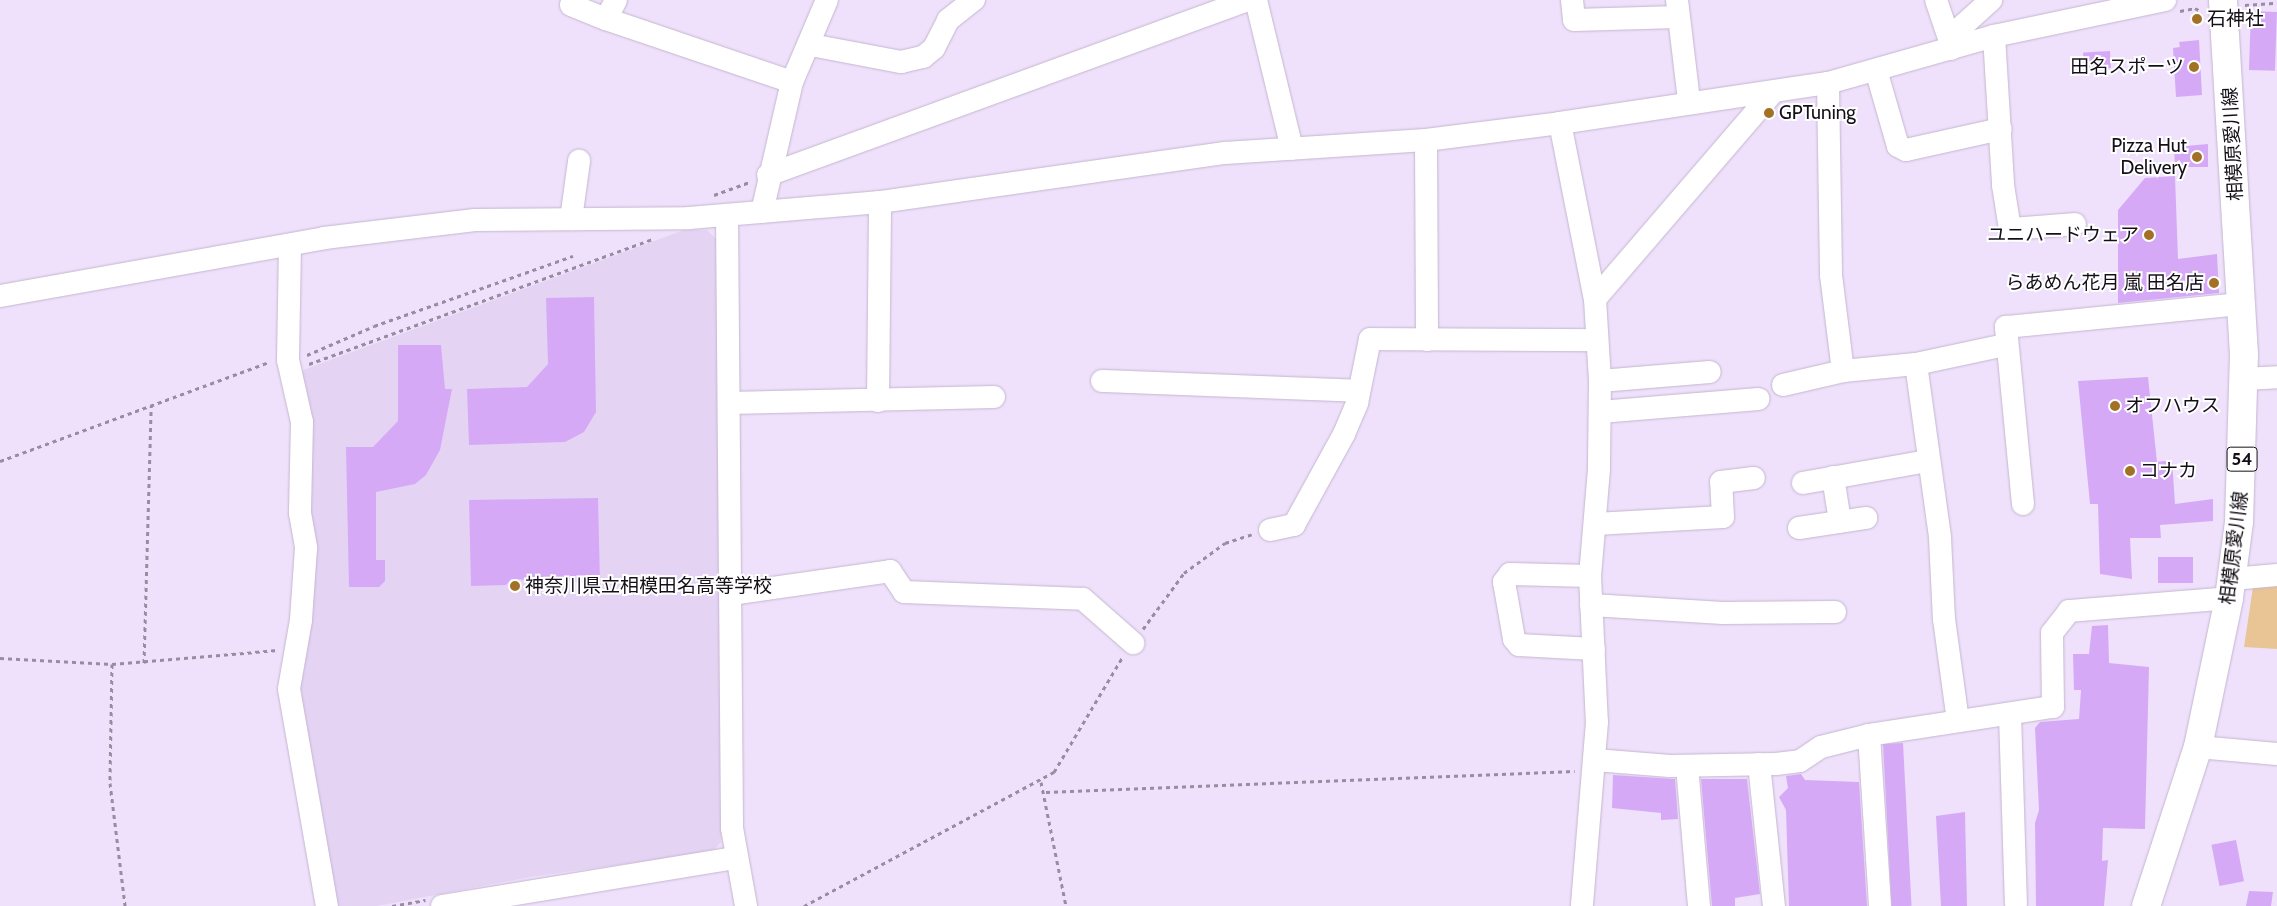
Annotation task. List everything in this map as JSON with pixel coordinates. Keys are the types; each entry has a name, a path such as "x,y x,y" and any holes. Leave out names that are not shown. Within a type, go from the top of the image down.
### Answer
{"main road":[{"name":"相模原愛川線","path":"2146,906 2198,748 2230,588 2242,467 2244,379 2235,2"}],"street":[{"path":"573,0 571,5 611,9 792,82"},
{"path":"762,212 768,175 792,82 811,45 827,0"},
{"path":"811,45 902,62 923,57 934,48 948,20 974,0"},
{"path":"768,175 1248,0"},
{"path":"1256,0 1292,149"},
{"path":"1572,0 1574,20 1678,9 1689,100"},
{"path":"1936,0 1950,44"},
{"path":"1950,44 1991,0"},
{"path":"0,296 290,245 475,220 727,216 880,202 1225,153 1426,140 1560,123 1689,100 1772,93 1828,83 1876,70 1950,44 2165,0"},
{"path":"1994,36 2003,184 2010,229 2075,224"},
{"path":"1876,70 1898,146 1906,150 2001,129"},
{"path":"1828,83 1831,275 1842,371"},
{"path":"1595,300 1772,93"},
{"path":"1560,123 1595,300 1600,381 1595,524 1590,576 1598,686 1594,765 1582,906"},
{"path":"1426,140 1427,340"},
{"path":"571,219 579,161"},
{"path":"878,401 880,202"},
{"path":"727,216 735,858 746,906"},
{"path":"290,245 290,371 302,422 300,513 306,548 298,648 289,689 327,906"},
{"path":"2023,504 2005,345 2006,327 2242,304"},
{"path":"1270,530 1294,525 1344,434 1359,390 1370,339 1597,340"},
{"path":"1783,385 1842,371 1916,364 2005,345"},
{"path":"1916,364 1940,538 1944,619 1958,722"},
{"path":"1600,381 1710,372"},
{"path":"2244,379 2277,377"},
{"path":"1102,381 1359,390"},
{"path":"729,403 878,401 994,396"},
{"path":"1600,412 1758,399"},
{"path":"1803,483 1928,461"},
{"path":"1833,477 1840,521"},
{"path":"1595,524 1723,517 1721,482 1754,478"},
{"path":"1798,528 1866,518"},
{"path":"731,594 890,571 904,592 1083,599 1133,643"},
{"path":"1590,576 1510,574 1504,582 1514,639 1518,645 1594,649"},
{"path":"1594,765 1687,766 1800,761 1821,747 1869,735 2053,707 2052,633 2069,611 2230,588 2277,575"},
{"path":"1591,605 1723,613 1835,612"},
{"path":"2010,715 2016,904"},
{"path":"1869,735 1880,906"},
{"path":"2198,748 2277,754"},
{"path":"1759,764 1774,906"},
{"path":"1687,766 1699,906"},
{"path":"442,906 735,858"}],"path":[{"path":"2235,2 2277,4"},
{"path":"290,371 663,235"},
{"path":"144,663 151,406"},
{"path":"804,906 1041,782 1054,772 1102,686 1184,572 1225,543 1270,530"},
{"path":"0,658 112,664 144,663 298,648"},
{"path":"112,664 110,783 125,906"},
{"path":"1046,792 1594,765"},
{"path":"1041,782 1046,792 1066,906"}],"shaded area":[{"name":"神奈川県立相模田名高等学校","path":"684,230 707,230 716,239 721,842 712,852 530,877 377,906 334,906 297,693 303,370"},
{"path":"2277,585 2277,649 2244,647 2253,587"}],"building":[{"path":"2251,11 2277,12 2275,71 2249,70"},
{"path":"2199,40 2202,95 2176,97 2173,48 2180,47 2179,42"},
{"path":"2110,51 2111,68 2084,69 2083,52"},
{"path":"2208,144 2208,167 2175,167 2174,147"},
{"path":"2175,176 2178,259 2217,254 2219,293 2118,303 2118,210 2145,178"},
{"path":"594,297 596,412 584,432 565,442 469,445 467,389 527,387 548,364 546,298"},
{"path":"398,345 441,345 445,389 452,389 440,450 426,475 415,484 376,492 376,560 385,560 385,581 379,587 349,587 346,447 373,447 398,421"},
{"path":"2148,377 2157,462 2172,460 2175,504 2213,499 2213,521 2160,525 2161,538 2130,538 2132,579 2100,574 2098,504 2090,504 2078,381"},
{"path":"598,498 600,583 511,579 506,585 471,586 469,500"},
{"path":"2158,557 2193,557 2193,583 2158,583"},
{"path":"2108,625 2109,663 2149,667 2145,829 2103,828 2102,861 2108,860 2104,906 2036,906 2035,823 2039,810 2035,728 2040,722 2079,719 2081,690 2074,690 2073,654 2089,654 2092,626"},
{"path":"1903,743 1912,906 1892,906 1883,744"},
{"path":"1801,774 1805,780 1859,782 1867,906 1789,906 1786,810 1779,797 1788,788 1786,776"},
{"path":"1613,775 1675,779 1678,819 1661,820 1661,813 1612,808"},
{"path":"1701,779 1747,779 1760,894 1735,898 1735,906 1712,906"},
{"path":"1965,812 1967,906 1941,906 1936,816"},
{"path":"2236,840 2244,881 2219,886 2211,845"},
{"path":"2249,891 2273,892 2271,906 2246,906"}],"place":[{"name":"石神社","path":"2197,19"},
{"name":"田名スポーツ","path":"2194,67"},
{"name":"GPTuning","path":"1769,113"},
{"name":"Pizza Hut Delivery","path":"2197,157"},
{"name":"ユニハードウェア","path":"2149,235"},
{"name":"らあめん花月 嵐 田名店","path":"2214,283"},
{"name":"オフハウス","path":"2115,406"},
{"name":"コナカ","path":"2130,471"},
{"name":"神奈川県立相模田名高等学校","path":"515,586"}]}
